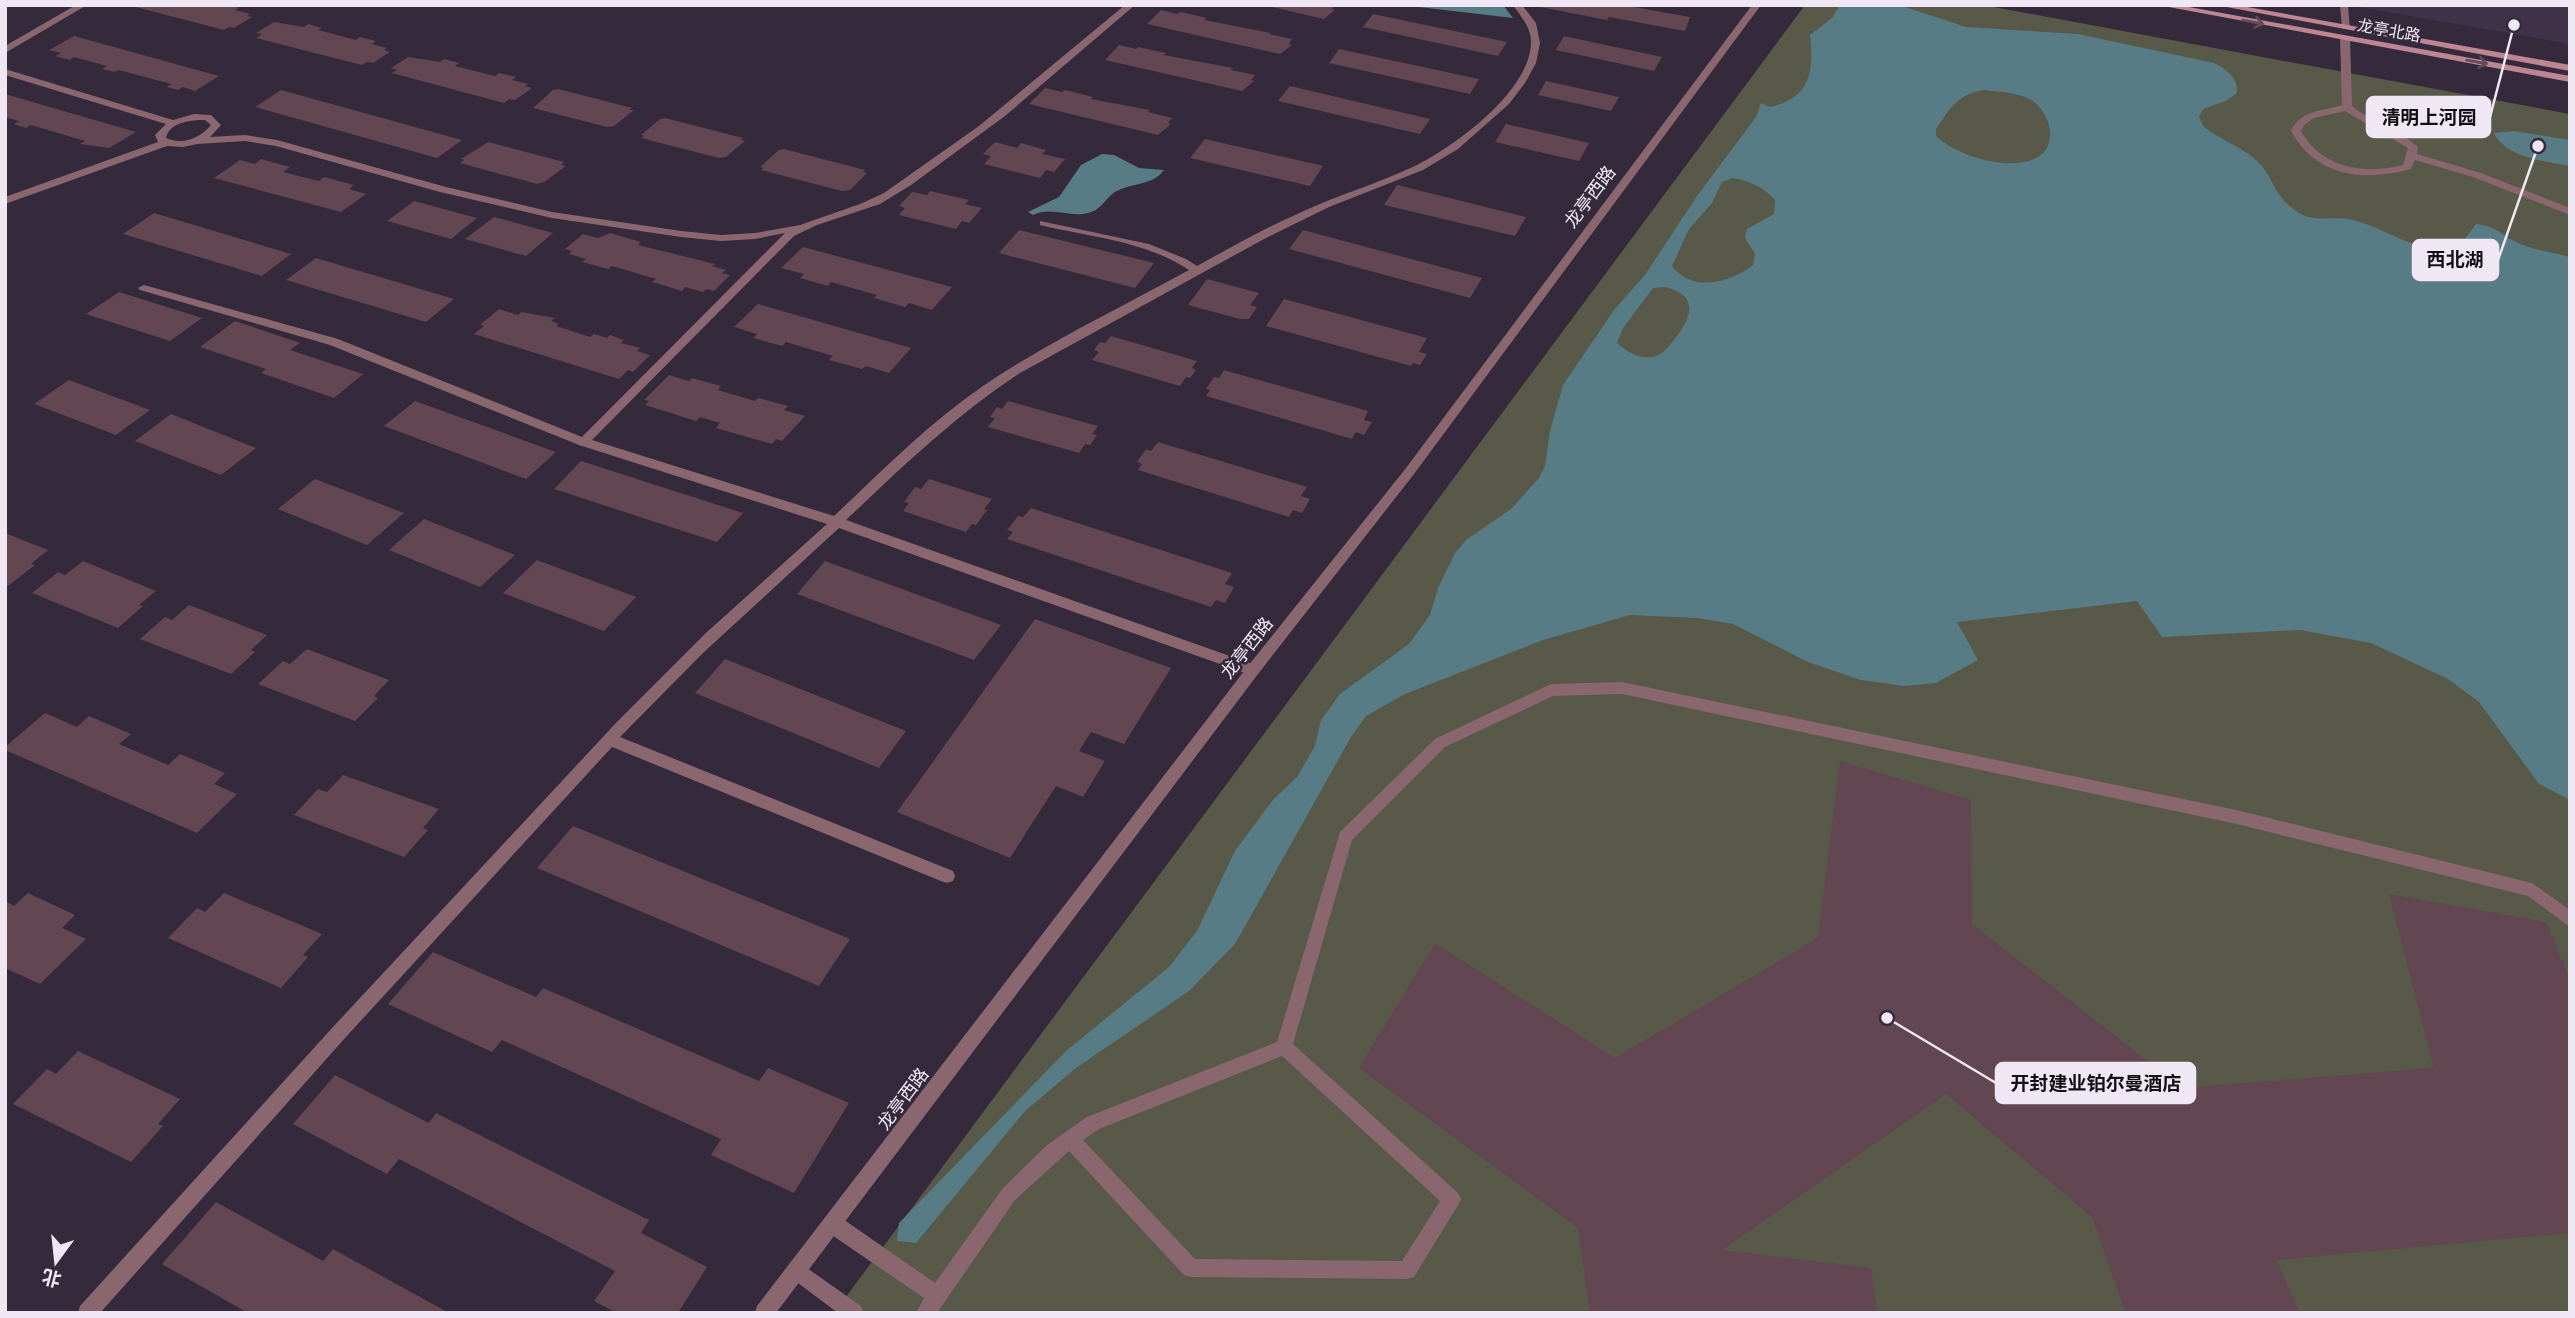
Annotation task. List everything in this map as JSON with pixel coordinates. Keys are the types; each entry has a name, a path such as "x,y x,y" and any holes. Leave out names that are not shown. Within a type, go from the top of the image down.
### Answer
{"main road":[{"name":"龙亭北路","path":"2162,5 2570,68"},
{"name":"龙亭北路","path":"2220,5 2570,79"}],"street":[{"path":"5,50 83,5"},
{"path":"5,201 166,143 246,138 277,143 444,190 552,215 668,232 721,238 743,237 805,225 866,206 943,158 1131,5"},
{"path":"87,1313 367,1000 611,740 699,648 837,522 931,430 975,396 1016,370 1196,270 1311,211 1425,164 1450,150 1474,131 1528,72 1536,53 1537,36 1534,25 1517,5"},
{"name":"龙亭西路","path":"764,1313 1253,670 1410,471 1757,5"},
{"path":"2344,5 2347,107 2354,114 2399,134 2413,147 2413,156 2407,167 2395,172 2357,171 2328,163 2308,149 2296,131 2298,122 2307,116 2347,107"},
{"path":"5,72 174,123"},
{"path":"166,143 160,135 174,123 198,117 214,120 216,125 213,130 197,141"},
{"path":"2413,156 2477,175 2570,212"},
{"path":"1044,223 1163,252 1187,262 1196,270"},
{"path":"583,442 790,234 805,225"},
{"path":"144,288 334,342 583,442 837,522 1253,670"},
{"path":"1284,1047 1345,837 1440,743 1551,690 1622,688 2241,818 2532,890 2570,920"},
{"path":"611,740 947,876"},
{"path":"1070,1139 1191,1268 1408,1270 1452,1199 1284,1047"},
{"path":"925,1313 1009,1194 1053,1151 1093,1123 1284,1047"},
{"path":"833,1224 937,1297"},
{"path":"797,1270 854,1313"}],"shaded area":[{"path":"1402,5 1503,5 1513,18"},
{"path":"1805,5 1983,5 2570,114 2570,1313 834,1313"},
{"path":"1840,5 1899,5 1966,27 2078,34 2214,63 2234,78 2237,93 2226,101 2203,109 2199,117 2203,126 2257,161 2282,198 2303,215 2353,220 2432,249 2460,246 2476,224 2483,225 2522,245 2570,257 2570,800 2539,784 2479,702 2448,679 2371,643 2300,630 2162,637 2137,601 1957,622 1978,660 1936,683 1904,686 1861,680 1808,662 1733,624 1697,618 1630,615 1543,640 1405,694 1366,716 1351,737 1235,944 1189,991 1076,1068 1025,1111 916,1243 897,1241 899,1223 1066,1051 1169,967 1197,931 1235,851 1273,800 1297,777 1315,746 1321,720 1340,694 1409,644 1430,615 1438,588 1455,553 1466,540 1511,509 1539,478 1545,466 1550,431 1563,385 1614,310 1645,275 1697,196 1756,117 1761,103 1770,107 1784,103 1802,90 1810,71 1810,35 1832,18","holes":["1984,90 2020,95 2038,105 2050,129 2048,145 2043,153 2025,162 1984,160 1957,150 1936,136 1936,129 1956,103 1967,95","1733,178 1761,188 1775,200 1774,214 1747,229 1745,238 1755,254 1753,265 1723,280 1690,280 1672,266 1689,229 1712,203 1722,182","1665,287 1684,296 1688,303 1688,317 1667,349 1655,356 1642,357 1617,343 1623,328 1653,288"]},
{"path":"2347,5 2570,5 2570,44"},
{"path":"2514,131 2570,140 2570,166 2517,153 2507,148 2494,133"},
{"path":"1102,154 1114,155 1139,168 1164,170 1149,181 1115,192 1097,209 1088,213 1047,212 1033,215 1028,212 1059,197 1081,165"}],"building":[{"path":"231,5 239,8 235,10 252,17 234,28 224,30 132,6"},
{"path":"1263,5 1335,5 1332,9 1335,10 1324,19"},
{"path":"1623,5 1690,17 1685,31 1609,17 1607,20 1540,7"},
{"path":"1161,10 1271,33 1269,34 1292,39 1289,44 1292,45 1280,54 1147,24"},
{"path":"1373,14 1507,42 1498,56 1363,27"},
{"path":"274,22 304,27 308,24 322,28 318,30 356,40 360,37 376,41 372,44 387,48 384,50 390,52 373,63 362,65 256,38 262,34 256,33"},
{"path":"74,36 219,76 195,91 183,87 178,90 167,87 171,84 119,70 114,72 102,69 107,66 74,57 70,60 55,56 61,53 49,50"},
{"path":"1564,36 1662,57 1654,71 1556,50"},
{"path":"1119,45 1233,68 1231,70 1255,75 1251,80 1254,81 1242,91 1105,60"},
{"path":"1339,49 1479,79 1470,94 1329,63"},
{"path":"408,57 440,62 444,59 459,63 455,66 495,76 499,73 516,77 512,80 528,84 525,86 532,88 515,100 509,99 504,103 392,73 397,70 391,68"},
{"path":"1546,81 1619,97 1611,111 1538,95"},
{"path":"1290,86 1430,119 1420,134 1278,101"},
{"path":"1045,88 1062,92 1065,90 1093,97 1091,99 1150,110 1148,112 1172,118 1168,123 1171,124 1158,135 1029,104"},
{"path":"558,89 634,110 614,126 607,127 533,108 553,90"},
{"path":"281,90 462,140 437,158 255,107"},
{"path":"5,94 136,132 109,148 80,144 85,141 31,125 26,128 14,124 19,121 5,117"},
{"path":"660,119 743,138 741,140 745,141 726,157 719,158 641,138 644,136 641,135"},
{"path":"1506,124 1589,143 1579,161 1495,142"},
{"path":"1205,139 1323,166 1310,186 1190,158"},
{"path":"488,142 564,162 561,165 566,166 537,184 460,163 464,160 461,159"},
{"path":"995,142 1017,148 1021,143 1046,150 1042,154 1065,159 1054,172 1046,170 1040,178 984,164 991,156 983,154"},
{"path":"784,149 865,170 863,172 867,173 850,190 842,191 761,170 763,168 760,167 779,150"},
{"path":"261,159 290,167 283,172 319,181 324,177 354,185 349,189 366,194 341,212 214,178 240,160 255,164"},
{"path":"1397,185 1526,217 1515,236 1384,205"},
{"path":"930,191 969,200 965,204 982,208 969,223 962,221 956,229 899,215 905,208 899,206 912,192 927,195"},
{"path":"414,201 477,218 451,239 387,221"},
{"path":"154,213 291,254 262,276 123,234"},
{"path":"494,217 553,233 526,256 465,239"},
{"path":"1019,230 1154,263 1135,288 999,253"},
{"path":"1303,230 1482,278 1470,298 1289,249"},
{"path":"610,233 641,242 638,245 715,264 712,266 726,270 722,273 730,275 714,291 707,289 703,292 685,287 682,291 652,282 656,279 612,266 608,269 582,262 586,259 569,254 572,251 565,249 583,234 598,238"},
{"path":"803,247 952,287 932,310 909,303 905,307 874,298 877,295 831,282 828,286 800,278 804,274 781,268"},
{"path":"316,258 454,299 426,322 286,280"},
{"path":"1207,279 1259,293 1250,305 1257,307 1249,319 1188,305"},
{"path":"119,292 202,318 170,341 86,314"},
{"path":"1284,299 1427,338 1419,352 1427,354 1420,365 1413,363 1411,366 1266,326"},
{"path":"758,304 911,348 889,373 829,360 833,356 786,342 782,346 753,338 757,334 734,327"},
{"path":"499,309 518,315 521,312 555,318 551,321 559,324 556,326 590,337 594,334 607,338 610,335 624,340 621,343 640,348 637,351 650,355 633,372 628,370 619,379 474,334 484,326 480,325"},
{"path":"235,321 300,343 290,350 363,374 334,398 261,373 266,369 200,347"},
{"path":"1111,336 1197,361 1192,368 1196,370 1190,378 1186,377 1180,386 1092,360 1099,352 1094,350 1100,342 1105,343"},
{"path":"1224,370 1368,411 1364,420 1372,422 1364,435 1356,432 1352,439 1206,396 1210,390 1206,389 1214,377 1219,378"},
{"path":"669,375 721,386 718,390 755,401 758,398 788,406 784,410 805,416 782,441 776,439 772,444 716,428 720,423 700,417 696,421 645,405 649,401 644,400"},
{"path":"69,380 150,410 116,435 34,404"},
{"path":"415,401 556,452 526,479 384,426"},
{"path":"1008,401 1098,426 1092,434 1097,435 1090,445 1085,444 1079,453 988,427 995,418 990,417 997,407 1002,409"},
{"path":"171,414 256,448 221,475 135,441"},
{"path":"1158,442 1307,487 1301,496 1310,499 1302,513 1293,510 1289,517 1138,470 1142,464 1137,462 1146,449 1151,451"},
{"path":"581,461 743,513 717,542 554,489"},
{"path":"315,479 404,513 367,545 278,509"},
{"path":"929,479 992,499 976,525 972,524 966,532 903,511 909,503 904,502 915,487 921,489"},
{"path":"1031,508 1232,573 1225,584 1234,587 1225,603 1216,600 1211,607 1007,539 1013,532 1007,530 1018,516 1023,517"},
{"path":"424,519 515,555 480,587 389,550"},
{"path":"5,533 48,550 31,564 35,565 8,586 5,584"},
{"path":"537,560 636,597 604,631 503,593"},
{"path":"83,561 156,591 118,628 32,593 58,572 65,575"},
{"path":"825,561 1001,625 974,660 797,594"},
{"path":"189,605 267,635 251,650 255,652 231,674 140,639 165,617 172,620"},
{"path":"1035,619 1171,668 1124,744 1091,732 1079,751 1105,761 1083,797 1056,786 1010,858 897,812"},
{"path":"307,649 389,680 374,696 378,698 355,721 258,684 283,661 290,664"},
{"path":"725,659 906,731 879,768 695,693"},
{"path":"45,713 77,727 89,716 131,734 119,744 168,765 180,754 225,773 214,784 237,794 197,833 5,750 5,747"},
{"path":"1840,761 1971,800 1972,924 2182,1088 2434,1068 2389,894 2546,922 2570,979 2570,1233 2276,1260 2300,1313 2126,1313 2092,1217 1946,1094 1722,1250 1871,1268 1877,1313 1590,1313 1578,1228 1359,1068 1435,943 1615,1058 1818,938"},
{"path":"343,775 439,809 423,828 428,830 404,857 294,815 318,789 327,792"},
{"path":"573,826 850,939 819,986 537,868"},
{"path":"28,893 75,915 62,928 86,939 40,984 5,968 5,901 14,906"},
{"path":"224,893 322,934 303,955 308,957 281,988 168,938 197,908 205,912"},
{"path":"433,952 536,997 543,988 759,1081 768,1068 849,1103 794,1193 711,1155 721,1139 502,1040 492,1052 388,1004"},
{"path":"78,1051 180,1099 158,1124 163,1126 131,1162 13,1104 47,1069 56,1074"},
{"path":"335,1075 429,1123 436,1113 649,1220 641,1233 707,1267 678,1313 617,1313 594,1301 615,1271 399,1159 387,1174 293,1124"},
{"path":"216,1202 323,1261 333,1249 449,1313 248,1313 162,1264"}],"place":[{"name":"清明上河园","path":"2514,25"},
{"name":"西北湖","path":"2538,146"},
{"name":"开封建业铂尔曼酒店","path":"1887,1018"}]}
